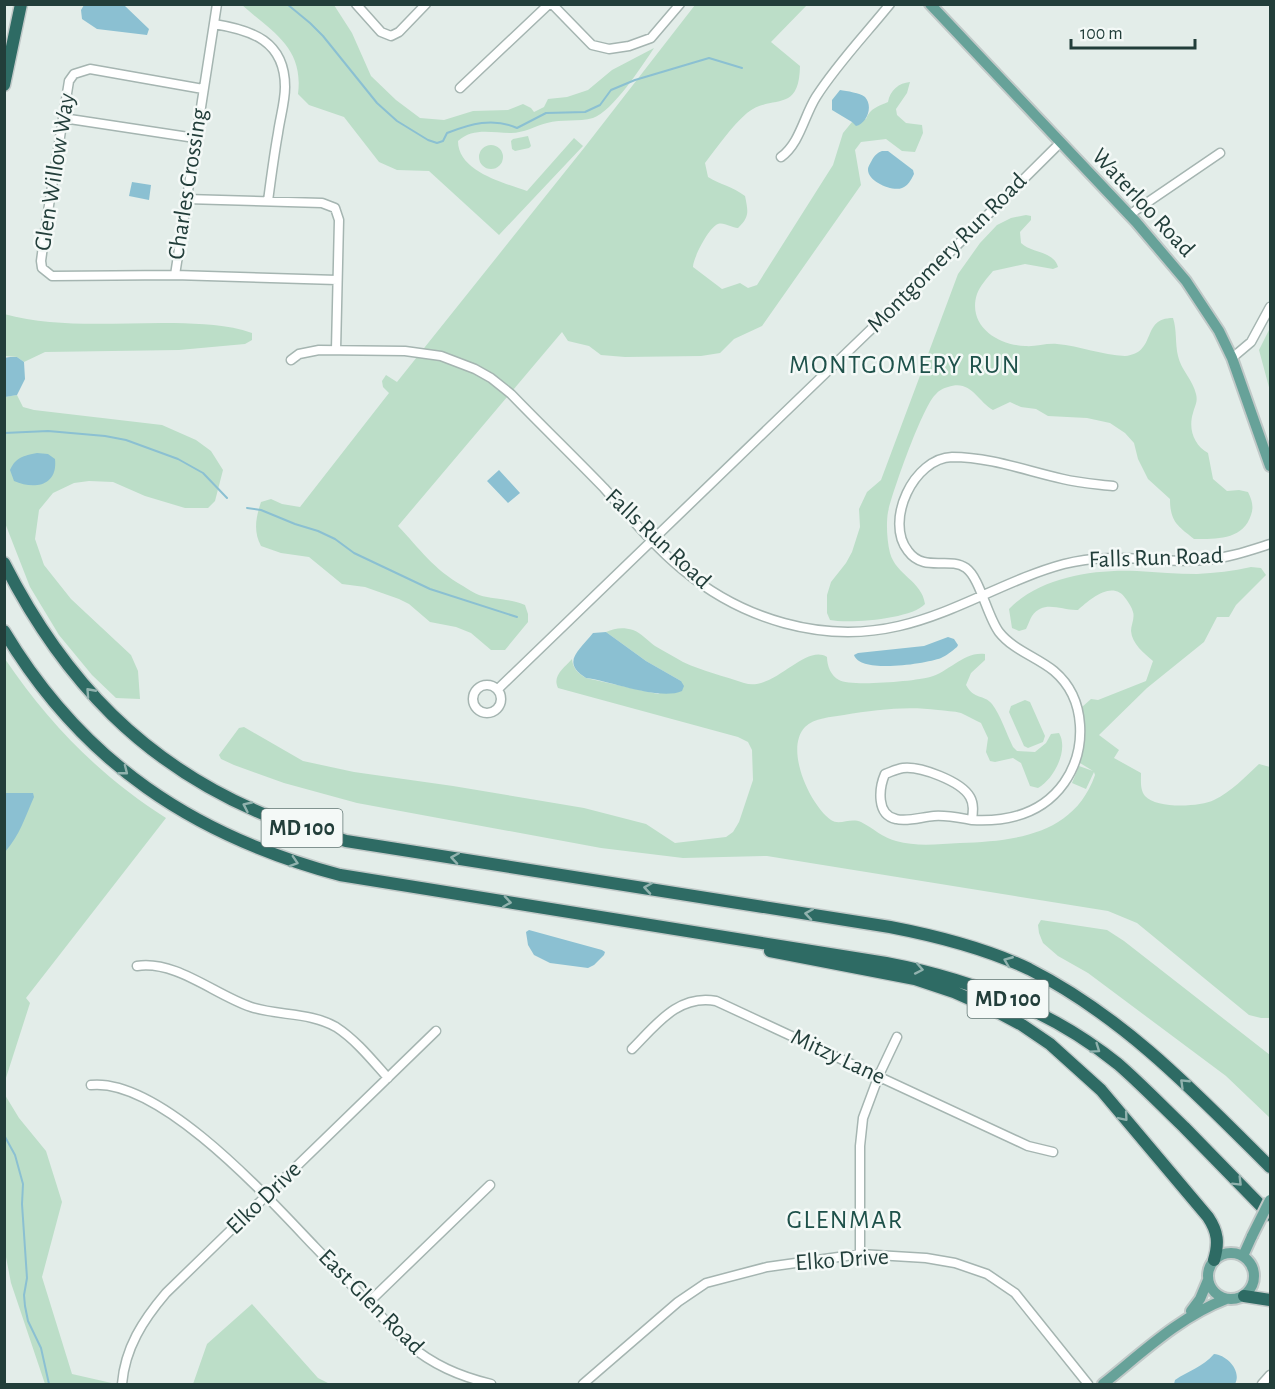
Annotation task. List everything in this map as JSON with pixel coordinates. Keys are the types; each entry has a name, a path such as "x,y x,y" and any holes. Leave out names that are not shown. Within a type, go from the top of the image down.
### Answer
{"highway":[{"path":"4,85 21,4"},
{"name":"MD 100","path":"4,563 46,637 72,672 105,708 163,758 200,782 258,812 346,841 890,927 939,937 979,950 1026,968 1095,1008 1130,1033 1227,1123 1270,1167"},
{"name":"MD 100","path":"4,631 46,693 106,757 180,811 216,831 297,864 340,875 933,972 974,984 1017,1003 1073,1034 1117,1064 1143,1087 1270,1215"},
{"path":"675,929 789,956 915,979 954,992 1022,1025 1050,1044 1101,1090 1208,1217 1217,1236 1218,1246 1214,1260"},
{"path":"1227,1123 1270,1160"},
{"path":"1244,1296 1270,1300"}],"main road":[{"name":"Waterloo Road","path":"930,4 1169,258 1186,281 1219,331 1232,358 1270,466"},
{"path":"1243,1256 1270,1200"},
{"path":"1103,1384 1185,1318 1203,1307 1244,1296 1253,1285 1255,1275 1252,1265 1243,1256 1228,1253 1220,1255 1210,1267 1208,1280 1200,1299 1185,1318"},
{"path":"1208,1280 1214,1292 1226,1299"}],"street":[{"name":"Charles Crossing","path":"217,4 175,275 337,280"},
{"path":"356,4 381,32 391,36 399,32 426,4"},
{"path":"460,88 550,4 592,45 609,49 630,46 651,38 680,4"},
{"path":"781,157 795,142 808,110 824,85 890,4"},
{"path":"214,24 251,32 264,40 276,55 284,75 285,93 268,201"},
{"name":"Glen Willow Way","path":"175,275 52,276 42,268 41,261 46,224 71,77 83,70 203,89"},
{"path":"63,118 195,138"},
{"name":"Montgomery Run Road","path":"498,689 919,283 1060,143"},
{"path":"1129,215 1220,153"},
{"path":"186,199 322,203 335,208 339,220 336,350"},
{"path":"1232,358 1251,342 1270,307"},
{"name":"Falls Run Road","path":"291,360 299,354 310,351 336,350 405,351 441,356 459,362 490,378 512,394 681,568 730,602 762,616 813,629 854,632 898,627 940,613 1046,569 1085,560 1128,557 1203,560 1243,553 1270,544"},
{"path":"972,820 971,799 959,786 930,772 902,768 885,774 880,785 882,806 891,817 900,820 936,816 972,820 991,821 1014,818 1032,811 1062,785 1070,774 1080,734 1078,708 1068,688 1056,672 1004,637 992,620 972,573 960,565 921,561 909,553 903,544 900,524 904,503 915,479 936,460 944,458 986,460 1063,479 1113,486"},
{"path":"137,966 146,965 169,969 253,1008 306,1017 333,1026 354,1042 388,1078"},
{"name":"Mitzy Lane","path":"632,1049 678,1006 705,999 728,1006 1028,1146 1053,1152"},
{"name":"Elko Drive","path":"122,1384 129,1352 137,1332 166,1293 436,1031"},
{"path":"860,1254 861,1131 867,1104 897,1037"},
{"name":"East Glen Road","path":"91,1085 120,1087 182,1122 231,1161 407,1343 432,1362 464,1377 492,1384"},
{"path":"368,1303 490,1185"},
{"name":"Elko Drive","path":"583,1384 678,1302 706,1283 767,1268 860,1254 926,1258 955,1263 987,1274 1015,1293 1088,1384"},
{"path":"1262,1384 1270,1375"}],"green space":[{"path":"242,5 334,5 352,33 371,76 396,100 420,118 444,120 473,111 508,110 523,104 534,112 544,107 548,99 567,97 588,90 612,70 654,48 618,98 601,114 593,118 552,122 516,133 476,132 458,141 460,152 474,168 484,175 527,191 574,138 583,146 499,235 429,171 397,170 379,162 344,117 309,105 298,94 299,78 291,52 274,33"},
{"path":"695,5 807,5 771,42 800,66 795,91 783,100 756,107 747,113 730,130 705,163 708,177 745,196 747,206 746,217 738,228 725,224 714,226 702,243 694,263 693,267 722,289 740,283 748,288 757,285 833,165 843,133 852,122 866,119 872,110 888,102 896,88 910,82 907,93 896,109 897,115 906,123 922,125 923,133 915,152 902,151 886,139 861,142 855,150 861,185 762,326 734,339 720,353 701,356 601,355 589,346 568,341 562,332 398,526 443,573 471,591 479,595 525,605 528,622 505,650 491,650 471,633 456,627 430,622 409,604 399,599 365,587 342,584 309,557 281,553 261,546 256,524 261,502 271,499 282,504 300,507 389,393 383,387 382,381 386,375 397,382"},
{"path":"528,136 531,146 529,148 515,151 512,149 513,139"},
{"path":"491,145 496,146 502,152 502,162 496,168 491,169 486,168 480,162 479,157 480,152 486,146"},
{"path":"1031,216 1031,220 1020,232 1021,243 1052,258 1058,267 1053,269 1025,264 993,271 977,294 976,315 980,324 995,337 1014,345 1057,344 1125,356 1135,354 1142,349 1156,324 1173,318 1180,361 1197,397 1191,425 1193,436 1199,446 1208,453 1213,479 1227,491 1248,492 1251,501 1251,515 1247,523 1236,534 1220,538 1194,539 1173,518 1170,499 1148,479 1138,459 1134,443 1125,433 1110,423 1087,418 1048,416 1036,409 1021,407 1010,402 993,410 968,388 956,385 941,390 930,401 916,431 887,516 888,543 893,561 919,589 925,604 918,609 894,617 865,621 830,620 827,613 827,595 831,582 852,552 860,527 859,509 867,492 881,480 958,274 980,243 997,225 1011,218"},
{"path":"4,314 46,322 214,325 252,333 252,340 245,344 179,350 45,352 24,362 17,357 5,356"},
{"path":"1270,328 1270,391 1259,350"},
{"path":"17,395 23,407 34,410 162,425 196,440 211,451 223,470 215,501 208,508 185,508 145,496 113,482 89,481 74,483 53,493 39,510 35,539 44,565 71,599 131,655 138,671 140,699 116,698 92,675 59,635 30,587 5,523 4,397"},
{"path":"1251,567 1261,568 1266,575 1236,605 1229,617 1217,617 1204,642 1147,688 1099,735 1119,750 1114,758 1141,773 1143,794 1151,800 1168,805 1189,805 1214,800 1238,784 1259,764 1270,767 1270,1018 1249,1015 1137,923 1108,911 767,856 683,858 601,848 357,803 284,783 234,765 221,759 219,755 239,728 244,727 303,761 354,772 584,808 646,824 675,843 726,837 733,832 739,822 753,780 752,750 748,742 738,737 558,688 558,676 572,659 576,670 586,678 658,694 681,681 646,661 606,632 619,628 633,630 683,662 744,683 755,684 766,681 809,657 818,655 827,657 830,670 839,680 869,683 923,679 970,656 985,654 985,660 971,673 966,685 972,693 992,704 1013,747 1017,751 1035,752 1046,743 1051,734 1059,733 1062,740 1058,764 1044,784 1038,788 1030,786 1021,763 1013,758 990,761 986,752 988,738 981,723 952,711 891,709 818,720 805,727 799,737 798,762 815,802 834,822 853,820 861,822 891,840 912,844 1001,840 1040,831 1073,811 1085,795 1095,775 1094,772 1086,789 1072,783 1079,766 1093,771 1080,763 1084,731 1082,707 1091,699 1098,700 1146,681 1153,661 1139,648 1132,636 1133,610 1121,593 1108,591 1102,593 1078,610 1042,608 1032,616 1026,629 1019,631 1012,628 1009,609 1036,589 1068,577 1120,571 1197,574"},
{"path":"5,659 39,705 77,747 119,785 166,818 26,998 30,1003 5,1081"},
{"path":"1025,700 1030,702 1045,736 1043,742 1028,748 1024,746 1009,712 1011,706"},
{"path":"1041,920 1107,930 1270,1055 1270,1118 1226,1076 1088,973 1058,956 1043,943 1038,925"},
{"path":"5,1095 19,1118 46,1151 62,1202 42,1277 72,1374 116,1384 45,1384 11,1283 5,1252"},
{"path":"252,1304 318,1378 330,1384 193,1384 207,1344"}],"water":[{"path":"84,5 125,6 149,29 147,35 97,29 82,19 81,10"},
{"path":"840,90 860,94 868,101 868,115 860,125 856,126 832,110 832,100"},
{"path":"888,151 913,170 913,176 904,187 898,189 887,187 871,178 868,168 876,154"},
{"path":"132,182 151,185 149,200 129,196"},
{"path":"17,357 24,362 25,379 17,395 5,397 4,358"},
{"path":"37,453 48,454 55,459 53,475 49,480 37,485 14,481 10,470 15,462 24,456"},
{"path":"499,470 520,493 508,503 487,481"},
{"path":"606,632 646,661 681,681 684,686 682,691 661,694 649,692 586,678 578,672 573,661 578,650 593,633"},
{"path":"948,637 954,639 957,647 941,658 922,663 880,666 859,661 854,655 924,646"},
{"path":"5,793 33,793 34,797 18,832 5,852"},
{"path":"529,930 605,952 594,965 588,968 550,963 534,955 528,945 526,932"},
{"path":"1214,1354 1224,1357 1232,1364 1237,1379 1235,1384 1174,1384 1175,1380 1200,1366"}],"waterway":[{"path":"287,4 323,36 377,103 397,121 437,143 443,141 447,133 482,123 499,123 517,128 546,113 585,112 600,105 611,90 635,80 709,58 742,68"},
{"path":"4,433 48,431 126,440 178,459 203,473 227,498"},
{"path":"247,508 261,510 318,531 335,539 354,553 430,589 517,617"},
{"path":"4,1135 15,1155 23,1184 22,1204 27,1278 25,1306 28,1321 41,1348 49,1384"}],"district":[{"name":"MONTGOMERY RUN","path":"905,365"},
{"name":"GLENMAR","path":"845,1220"}]}
